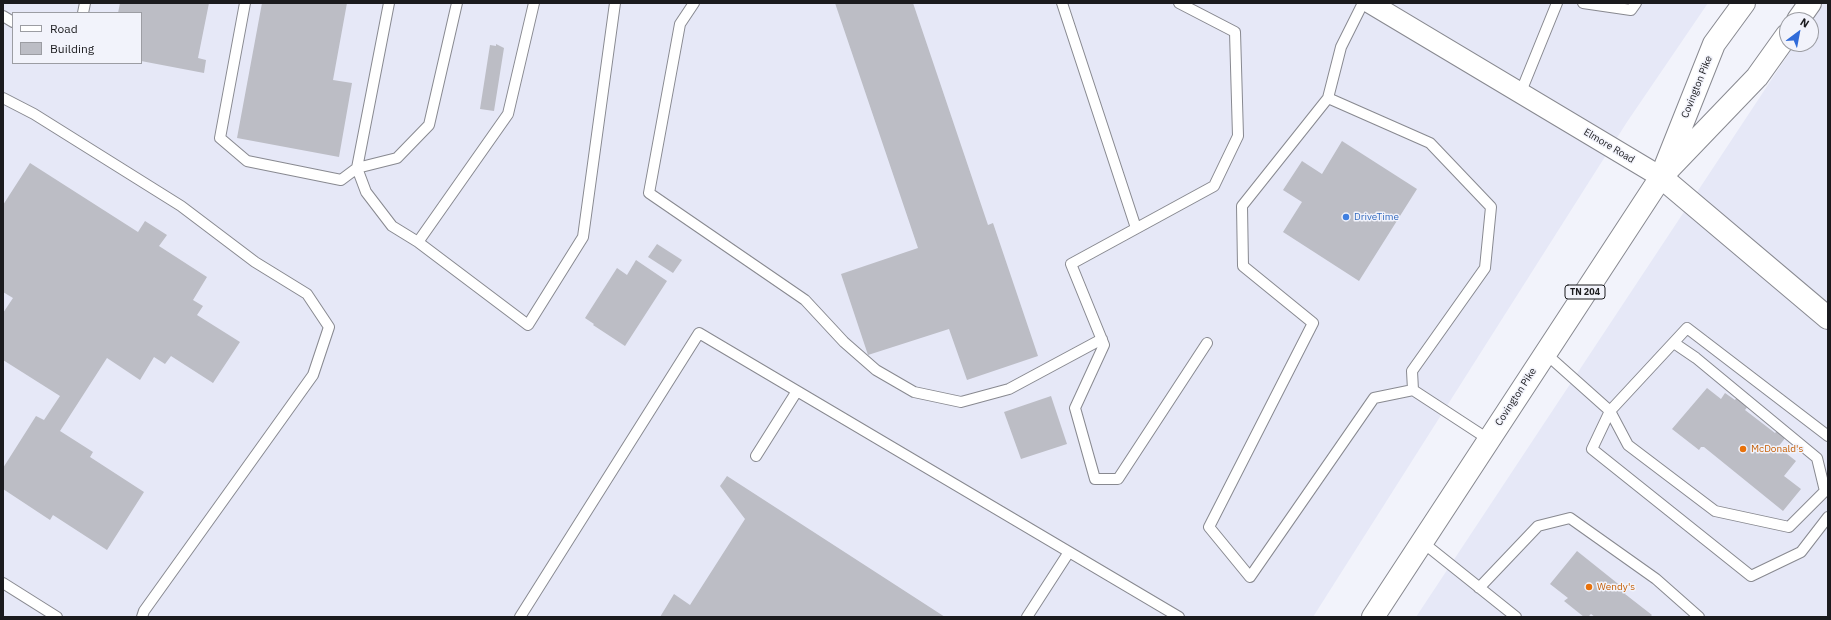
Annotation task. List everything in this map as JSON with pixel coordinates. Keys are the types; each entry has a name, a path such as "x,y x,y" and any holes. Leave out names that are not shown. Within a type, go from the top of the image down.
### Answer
{"main road":[{"name":"Covington Pike","path":"1661,177 1714,44 1744,3"},
{"path":"1804,12 1810,3"},
{"name":"Covington Pike","path":"1373,617 1421,541 1661,177 1757,77 1779,46"},
{"name":"Elmore Road","path":"1661,177 1828,318"}],"street":[{"name":"Elmore Road","path":"1380,6 1520,94 1661,177"}],"lane":[{"path":"245,3 220,138 247,161 341,180 356,168 397,158 429,125 456,3"},
{"path":"389,3 356,168 366,192 392,226 418,242 528,325 583,237 615,3"},
{"path":"418,242 508,114 534,3"},
{"path":"694,3 680,24 649,193 805,300 844,342 876,370 914,392 961,402 1009,389 1102,339"},
{"path":"1062,3 1136,228"},
{"path":"1179,3 1235,32 1238,136 1214,186 1071,264 1104,345 1074,408 1095,479 1118,479 1207,343"},
{"path":"1363,3 1341,47 1328,98 1242,206 1243,266 1312,323 1209,527 1250,577 1374,398 1413,390 1488,439"},
{"path":"1520,94 1557,3"},
{"path":"1583,3 1631,10 1636,3"},
{"path":"3,16 12,21"},
{"path":"3,98 34,114 181,206 255,262 307,294 329,327 313,375 144,611 142,617"},
{"path":"1328,98 1430,143 1491,207 1485,268 1412,371 1413,390"},
{"path":"1828,436 1687,328 1610,411 1592,449 1752,576 1801,552 1828,517"},
{"path":"520,617 699,333 1179,617"},
{"path":"1545,353 1610,411 1628,445 1715,511 1789,526 1825,491 1817,458 1696,358 1674,343"},
{"path":"756,456 797,391"},
{"path":"1479,588 1538,526 1570,518 1656,579 1699,617"},
{"path":"1421,541 1516,617"},
{"path":"1026,617 1069,552"},
{"path":"3,583 57,617"}],"shaded area":[{"path":"3,3 1708,3 1627,122 1313,617 3,617"},
{"path":"1822,3 1828,3 1828,617 1416,617 1790,52 1819,52 1819,12 1816,12"}],"building":[{"path":"120,3 209,3 198,58 206,60 204,73 142,61 142,12 118,12"},
{"path":"262,3 347,3 333,80 352,83 339,157 237,138"},
{"path":"835,3 913,3 988,225 993,223 1038,356 967,380 949,329 868,355 841,274 918,248"},
{"path":"496,44 504,48 494,111 480,109 490,45 496,46"},
{"name":"DriveTime","path":"1342,141 1417,189 1359,281 1283,232 1302,202 1283,190 1302,161 1322,174"},
{"path":"30,163 138,232 145,221 167,235 159,246 207,277 193,300 203,306 197,315 240,342 213,383 171,356 165,364 154,357 140,380 107,358 60,431 93,452 90,457 144,492 107,550 53,515 50,520 3,489 3,468 36,416 44,420 60,396 3,360 3,313 13,298 3,292 3,205"},
{"path":"657,244 682,260 673,273 648,257"},
{"path":"636,260 667,281 625,346 585,318 617,268 627,275"},
{"name":"McDonald's","path":"1707,388 1721,399 1725,393 1735,400 1737,397 1748,406 1745,410 1775,433 1778,430 1786,437 1778,447 1796,461 1784,476 1801,489 1783,511 1704,447 1701,447 1699,450 1672,429"},
{"path":"1051,396 1067,444 1021,459 1004,412"},
{"path":"727,476 945,617 660,617 674,594 690,605 745,519 720,486"},
{"name":"Wendy's","path":"1577,551 1627,591 1625,594 1652,615 1650,617 1595,617 1591,614 1588,617 1584,617 1564,601 1568,598 1550,584"}],"place":[{"name":"DriveTime","path":"1346,217"},
{"name":"McDonald's","path":"1743,449"},
{"name":"Wendy's","path":"1589,587"}]}
